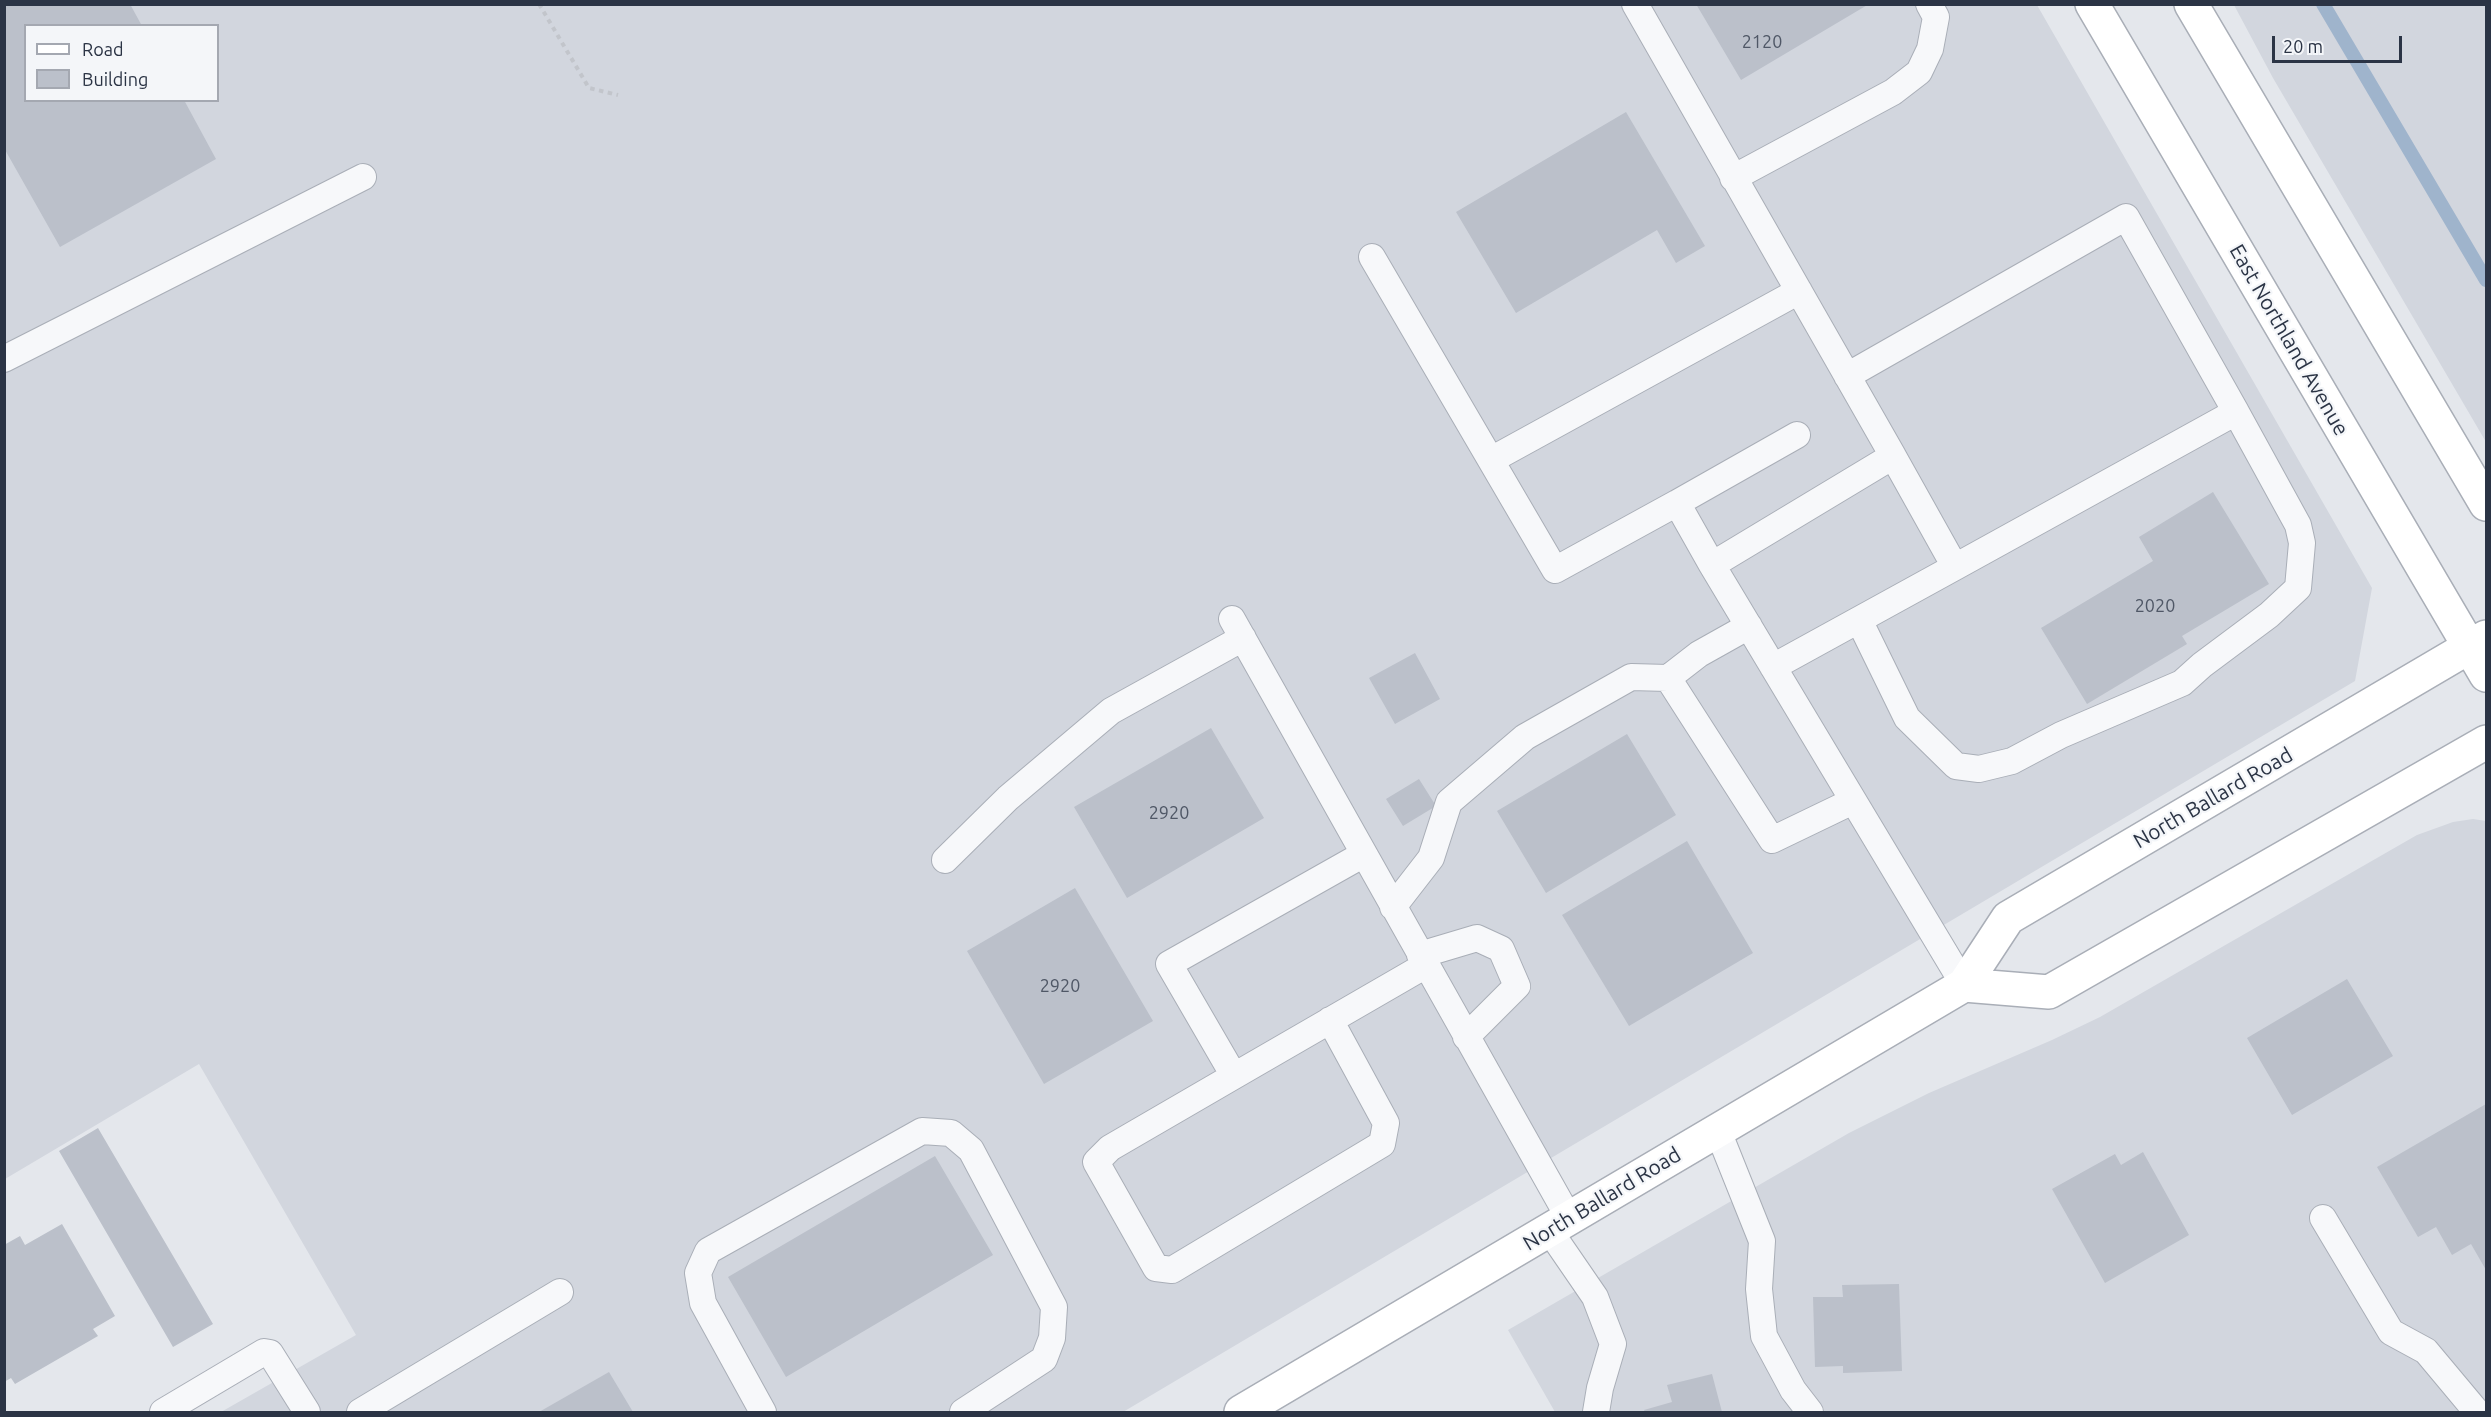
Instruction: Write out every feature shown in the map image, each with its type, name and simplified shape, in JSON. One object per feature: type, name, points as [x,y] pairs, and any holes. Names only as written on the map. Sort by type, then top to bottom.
[{"type":"main road","name":"East Northland Avenue","points":[[2092,4],[2478,642],[2487,675]]},
{"type":"main road","points":[[2191,4],[2487,504]]},
{"type":"main road","name":"North Ballard Road","points":[[1241,1413],[1964,985],[2008,918],[2478,642]]},
{"type":"main road","points":[[1964,985],[2049,992],[2487,742]]},
{"type":"lane","points":[[1635,4],[1955,567]]},
{"type":"lane","points":[[1732,178],[1893,92],[1919,72],[1930,49],[1936,17],[1929,4]]},
{"type":"lane","points":[[4,359],[363,177]]},
{"type":"lane","points":[[1847,376],[2126,217],[2282,493],[2298,525],[2302,543],[2298,588],[2269,615],[2202,665],[2182,683],[2061,735],[2012,761],[1979,769],[1956,766],[1907,718],[1859,620]]},
{"type":"lane","points":[[1372,257],[1555,570],[1797,435]]},
{"type":"lane","points":[[1491,460],[1799,291]]},
{"type":"lane","points":[[1773,667],[2236,412]]},
{"type":"lane","points":[[1712,565],[1893,456]]},
{"type":"lane","points":[[1677,503],[1964,985]]},
{"type":"lane","points":[[1393,907],[1431,858],[1449,802],[1525,737],[1630,677],[1668,678],[1699,654],[1749,626]]},
{"type":"lane","points":[[945,860],[1008,798],[1111,711],[1237,629],[1466,1037],[1595,1297],[1613,1344],[1600,1388],[1596,1413]]},
{"type":"lane","points":[[1668,678],[1772,840],[1853,801]]},
{"type":"lane","points":[[1234,1076],[1169,964],[1364,854]]},
{"type":"lane","points":[[1330,1020],[1386,1123],[1382,1144],[1172,1270],[1156,1268],[1096,1162],[1110,1148],[1330,1020],[1423,960],[1477,938],[1501,949],[1517,986],[1466,1037]]},
{"type":"lane","points":[[764,1413],[703,1303],[698,1273],[708,1251],[922,1131],[951,1133],[971,1150],[1054,1307],[1052,1338],[1044,1359],[963,1413]]},
{"type":"lane","points":[[1718,1131],[1762,1241],[1759,1289],[1764,1336],[1793,1390],[1810,1413]]},
{"type":"lane","points":[[2323,1218],[2391,1332],[2426,1351],[2477,1413]]},
{"type":"lane","points":[[360,1413],[561,1292]]},
{"type":"lane","points":[[163,1413],[264,1352],[270,1353],[307,1413]]},
{"type":"path","points":[[539,4],[589,88],[618,94]]},
{"type":"shaded area","points":[[4,5],[2037,5],[2372,588],[2355,681],[1123,1412],[221,1412],[356,1335],[199,1064],[5,1179]]},
{"type":"shaded area","points":[[2234,5],[2486,5],[2486,442],[2273,78]]},
{"type":"shaded area","points":[[2473,819],[2486,821],[2486,1412],[1555,1412],[1508,1330],[1849,1133],[1929,1093],[2100,1017],[2417,835],[2453,822]]},
{"type":"building","points":[[4,4],[130,4],[141,24],[24,24],[24,102],[185,102],[216,159],[60,247],[4,148]]},
{"type":"building","points":[[1696,4],[1869,4],[1741,80]]},
{"type":"building","points":[[1626,112],[1705,246],[1676,263],[1657,230],[1516,313],[1456,212]]},
{"type":"building","points":[[2213,492],[2269,584],[2182,636],[2187,644],[2087,704],[2041,628],[2153,561],[2139,537]]},
{"type":"building","points":[[1415,653],[1440,699],[1395,724],[1369,678]]},
{"type":"building","points":[[1211,728],[1264,818],[1127,898],[1074,807]]},
{"type":"building","points":[[1627,734],[1676,815],[1546,893],[1497,811]]},
{"type":"building","points":[[1419,779],[1436,806],[1403,826],[1386,799]]},
{"type":"building","points":[[1687,841],[1753,953],[1629,1026],[1562,915]]},
{"type":"building","points":[[1075,888],[1153,1021],[1044,1084],[967,951]]},
{"type":"building","points":[[2347,979],[2393,1056],[2292,1115],[2247,1038]]},
{"type":"building","points":[[2486,1104],[2486,1270],[2471,1244],[2452,1255],[2436,1227],[2418,1237],[2377,1167]]},
{"type":"building","points":[[98,1128],[213,1324],[173,1347],[59,1151]]},
{"type":"building","points":[[2143,1152],[2189,1235],[2105,1283],[2052,1189],[2115,1154],[2121,1165]]},
{"type":"building","points":[[935,1156],[993,1255],[786,1377],[728,1277]]},
{"type":"building","points":[[62,1224],[115,1316],[93,1329],[98,1336],[15,1384],[11,1378],[4,1382],[4,1245],[20,1236],[25,1245]]},
{"type":"building","points":[[1899,1284],[1902,1371],[1843,1373],[1843,1366],[1815,1367],[1813,1297],[1843,1297],[1842,1285]]},
{"type":"building","points":[[609,1372],[633,1412],[539,1412]]},
{"type":"building","points":[[1712,1374],[1722,1412],[1645,1412],[1644,1410],[1672,1402],[1667,1385]]},
{"type":"waterway","points":[[2323,4],[2486,280]]}]
